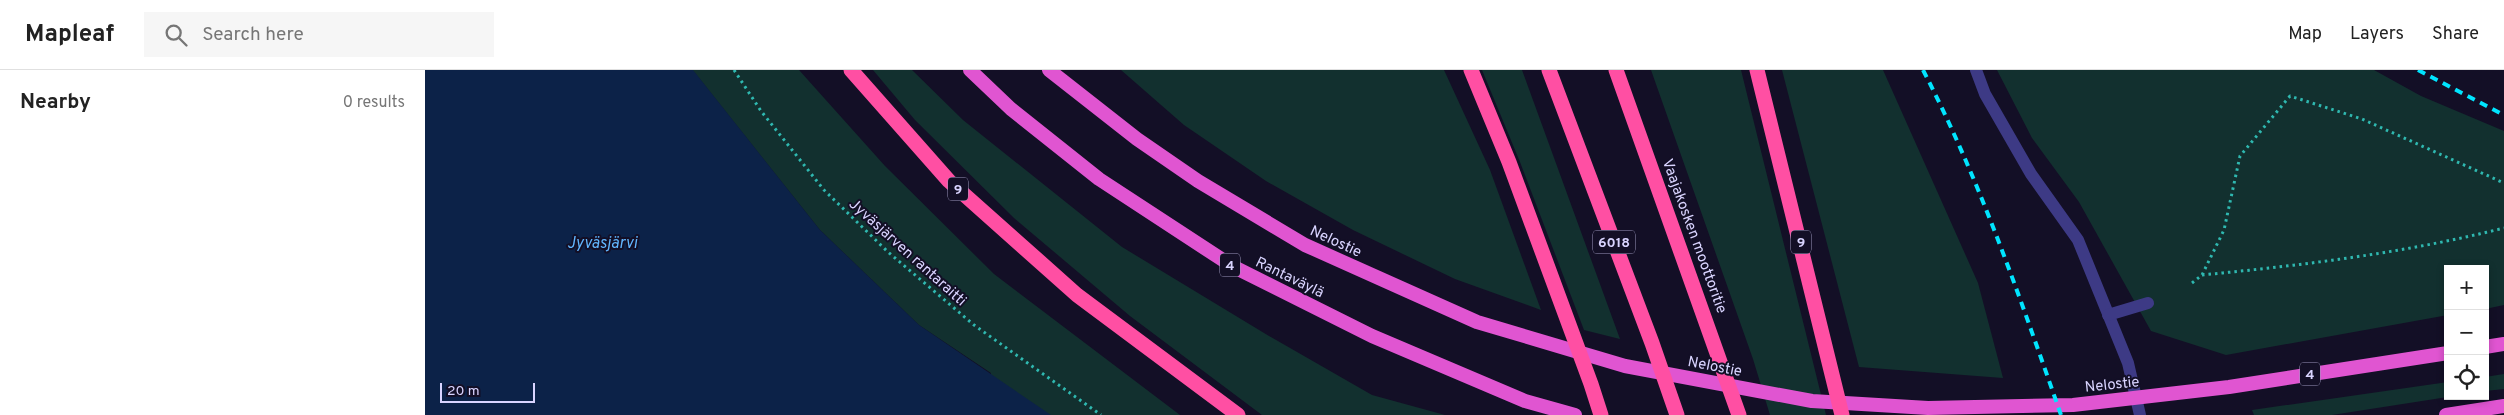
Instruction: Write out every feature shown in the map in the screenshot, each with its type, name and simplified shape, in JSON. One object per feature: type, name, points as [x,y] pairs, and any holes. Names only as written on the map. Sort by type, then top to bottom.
[{"type":"highway","name":"9","points":[[851,70],[949,181],[1077,295],[1238,415]]},
{"type":"highway","name":"Rantaväylä","points":[[969,70],[1011,109],[1099,179],[1232,266],[1372,336],[1525,401],[1575,415]]},
{"type":"highway","name":"Nelostie","points":[[1049,70],[1137,139],[1198,181],[1305,245],[1477,322],[1625,366],[1813,401],[1928,408],[2073,405],[2229,387],[2444,354]]},
{"type":"highway","points":[[1471,70],[1509,162],[1601,415]]},
{"type":"highway","name":"6018","points":[[1549,70],[1652,343],[1677,415]]},
{"type":"highway","name":"Vaajakosken moottoritie","points":[[1615,70],[1716,344],[1739,415]]},
{"type":"highway","name":"9","points":[[1757,70],[1843,415]]},
{"type":"highway","points":[[2489,346],[2504,344]]},
{"type":"highway","points":[[2447,415],[2504,406]]},
{"type":"lane","points":[[1976,70],[1985,94],[2031,174],[2077,240],[2127,363],[2141,415]]},
{"type":"lane","points":[[2108,315],[2147,302]]},
{"type":"path","name":"Jyväsjärven rantaraitti","points":[[734,70],[761,111],[824,190],[888,252],[974,325],[1101,415]]},
{"type":"path","points":[[2192,283],[2202,275],[2224,230],[2240,156],[2290,96],[2362,119],[2504,183]]},
{"type":"path","points":[[2202,275],[2311,264],[2452,241],[2504,228]]},
{"type":"green space","points":[[425,70],[799,70],[885,166],[994,274],[1180,415],[981,415],[991,373],[919,325],[820,230],[695,73]]},
{"type":"green space","points":[[873,70],[912,70],[963,120],[1122,247],[1269,336],[1372,395],[1445,415],[1262,415],[1130,316],[1014,218],[915,120]]},
{"type":"green space","points":[[1121,70],[1444,70],[1490,170],[1541,310],[1455,279],[1353,230],[1266,181],[1184,125]]},
{"type":"green space","points":[[1482,70],[1522,70],[1620,339],[1584,330],[1520,162]]},
{"type":"green space","points":[[1651,70],[1741,70],[1826,415],[1770,415],[1753,359]]},
{"type":"green space","points":[[1782,70],[1883,70],[1978,283],[2003,378],[1859,367]]},
{"type":"green space","points":[[1997,70],[2374,70],[2421,96],[2504,131],[2504,305],[2489,308],[2489,265],[2444,265],[2444,316],[2226,355],[2151,331],[2079,202],[2032,138]]},
{"type":"green space","points":[[2504,374],[2504,389],[2489,391],[2489,376]]},
{"type":"green space","points":[[2444,383],[2444,398],[2332,415],[2254,415],[2252,410]]},
{"type":"water","name":"Jyväsjärvi","points":[[425,70],[693,70],[820,230],[919,325],[1051,415],[425,415]]},
{"type":"railway","points":[[1923,70],[1944,112],[1981,197],[2061,415]]},
{"type":"railway","points":[[2418,70],[2504,115]]}]
